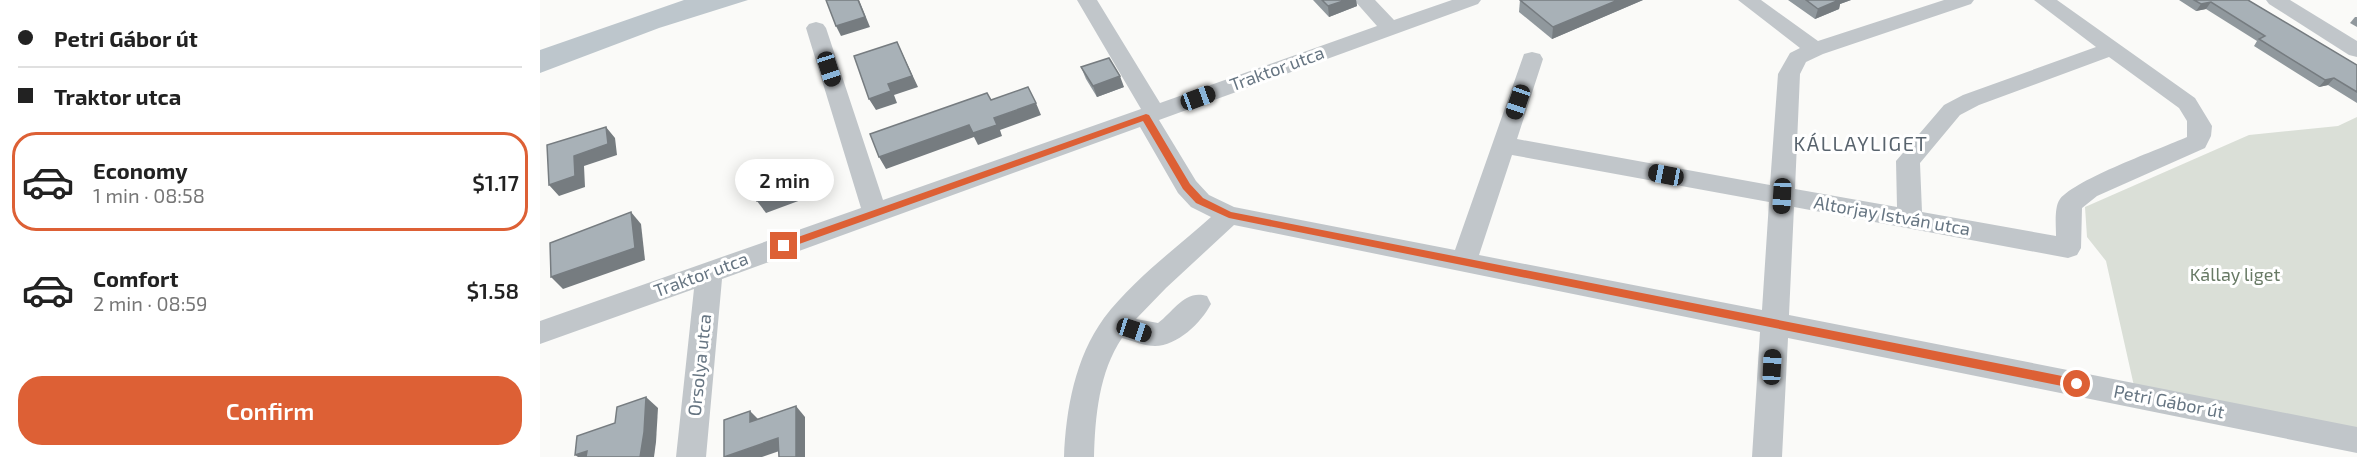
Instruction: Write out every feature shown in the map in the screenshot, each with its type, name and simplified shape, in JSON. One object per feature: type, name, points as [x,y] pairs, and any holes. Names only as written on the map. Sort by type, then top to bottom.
[{"type":"street","name":"Petri Gábor út","points":[[1088,0],[1187,187],[1200,201],[1229,215],[2357,440]]},
{"type":"street","points":[[1364,0],[1391,28]]},
{"type":"street","name":"Traktor utca","points":[[540,333],[1472,0]]},
{"type":"street","points":[[1748,0],[1815,49]]},
{"type":"street","points":[[1767,457],[1789,74],[1798,58],[1815,49],[1964,0]]},
{"type":"street","points":[[2044,0],[2112,49]]},
{"type":"street","points":[[2276,0],[2357,50]]},
{"type":"street","points":[[816,28],[875,213]]},
{"type":"street","points":[[1910,220],[1908,161],[1952,110],[1971,100],[2112,49]]},
{"type":"street","name":"Altorjay István utca","points":[[1504,145],[2068,248],[2070,204],[2088,190],[2197,142],[2202,133],[2200,120],[2187,103],[2112,49]]},
{"type":"street","points":[[1464,262],[1533,59]]},
{"type":"street","points":[[1079,457],[1079,434],[1090,380],[1100,352],[1116,324],[1229,215]]},
{"type":"street","name":"Orsolya utca","points":[[691,457],[709,272]]},
{"type":"street","points":[[1116,324],[1152,336],[1162,335],[1197,304]]},
{"type":"green space","name":"Kállay liget","points":[[2357,117],[2357,429],[2134,386],[2106,261],[2087,237],[2085,207],[2249,135],[2338,126]]},
{"type":"shaded area","points":[[684,0],[748,0],[659,28],[540,73],[540,50]]},
{"type":"building","points":[[826,0],[858,0],[865,17],[836,26]]},
{"type":"building","points":[[1322,0],[1346,0],[1328,6]]},
{"type":"building","points":[[1520,0],[1618,0],[1553,27]]},
{"type":"building","points":[[1806,0],[1839,0],[1818,9]]},
{"type":"building","points":[[2194,0],[2248,0],[2357,65],[2357,92],[2334,78],[2325,80],[2259,39],[2265,36],[2211,2],[2201,4]]},
{"type":"building","points":[[897,42],[912,76],[888,84],[891,91],[869,99],[854,56]]},
{"type":"building","points":[[1109,58],[1120,76],[1093,86],[1081,67]]},
{"type":"building","points":[[1028,87],[1036,103],[994,118],[997,125],[973,133],[969,125],[879,157],[870,134],[987,93],[991,100]]},
{"type":"building","points":[[606,127],[608,144],[574,156],[575,176],[549,185],[547,145]]},
{"type":"building","points":[[787,166],[793,189],[757,201],[752,178]]},
{"type":"building","points":[[631,212],[635,248],[551,277],[550,243]]},
{"type":"building","points":[[646,397],[640,457],[586,457],[587,451],[575,455],[577,436],[615,423],[617,407]]},
{"type":"building","points":[[796,406],[796,457],[779,457],[778,438],[724,457],[724,420],[750,411],[750,422]]},
{"type":"district","name":"KÁLLAYLIGET","points":[[1861,144]]},
{"type":"route","points":[[784,246],[1146,117],[1187,187],[1200,201],[1229,215],[2077,384]]}]
